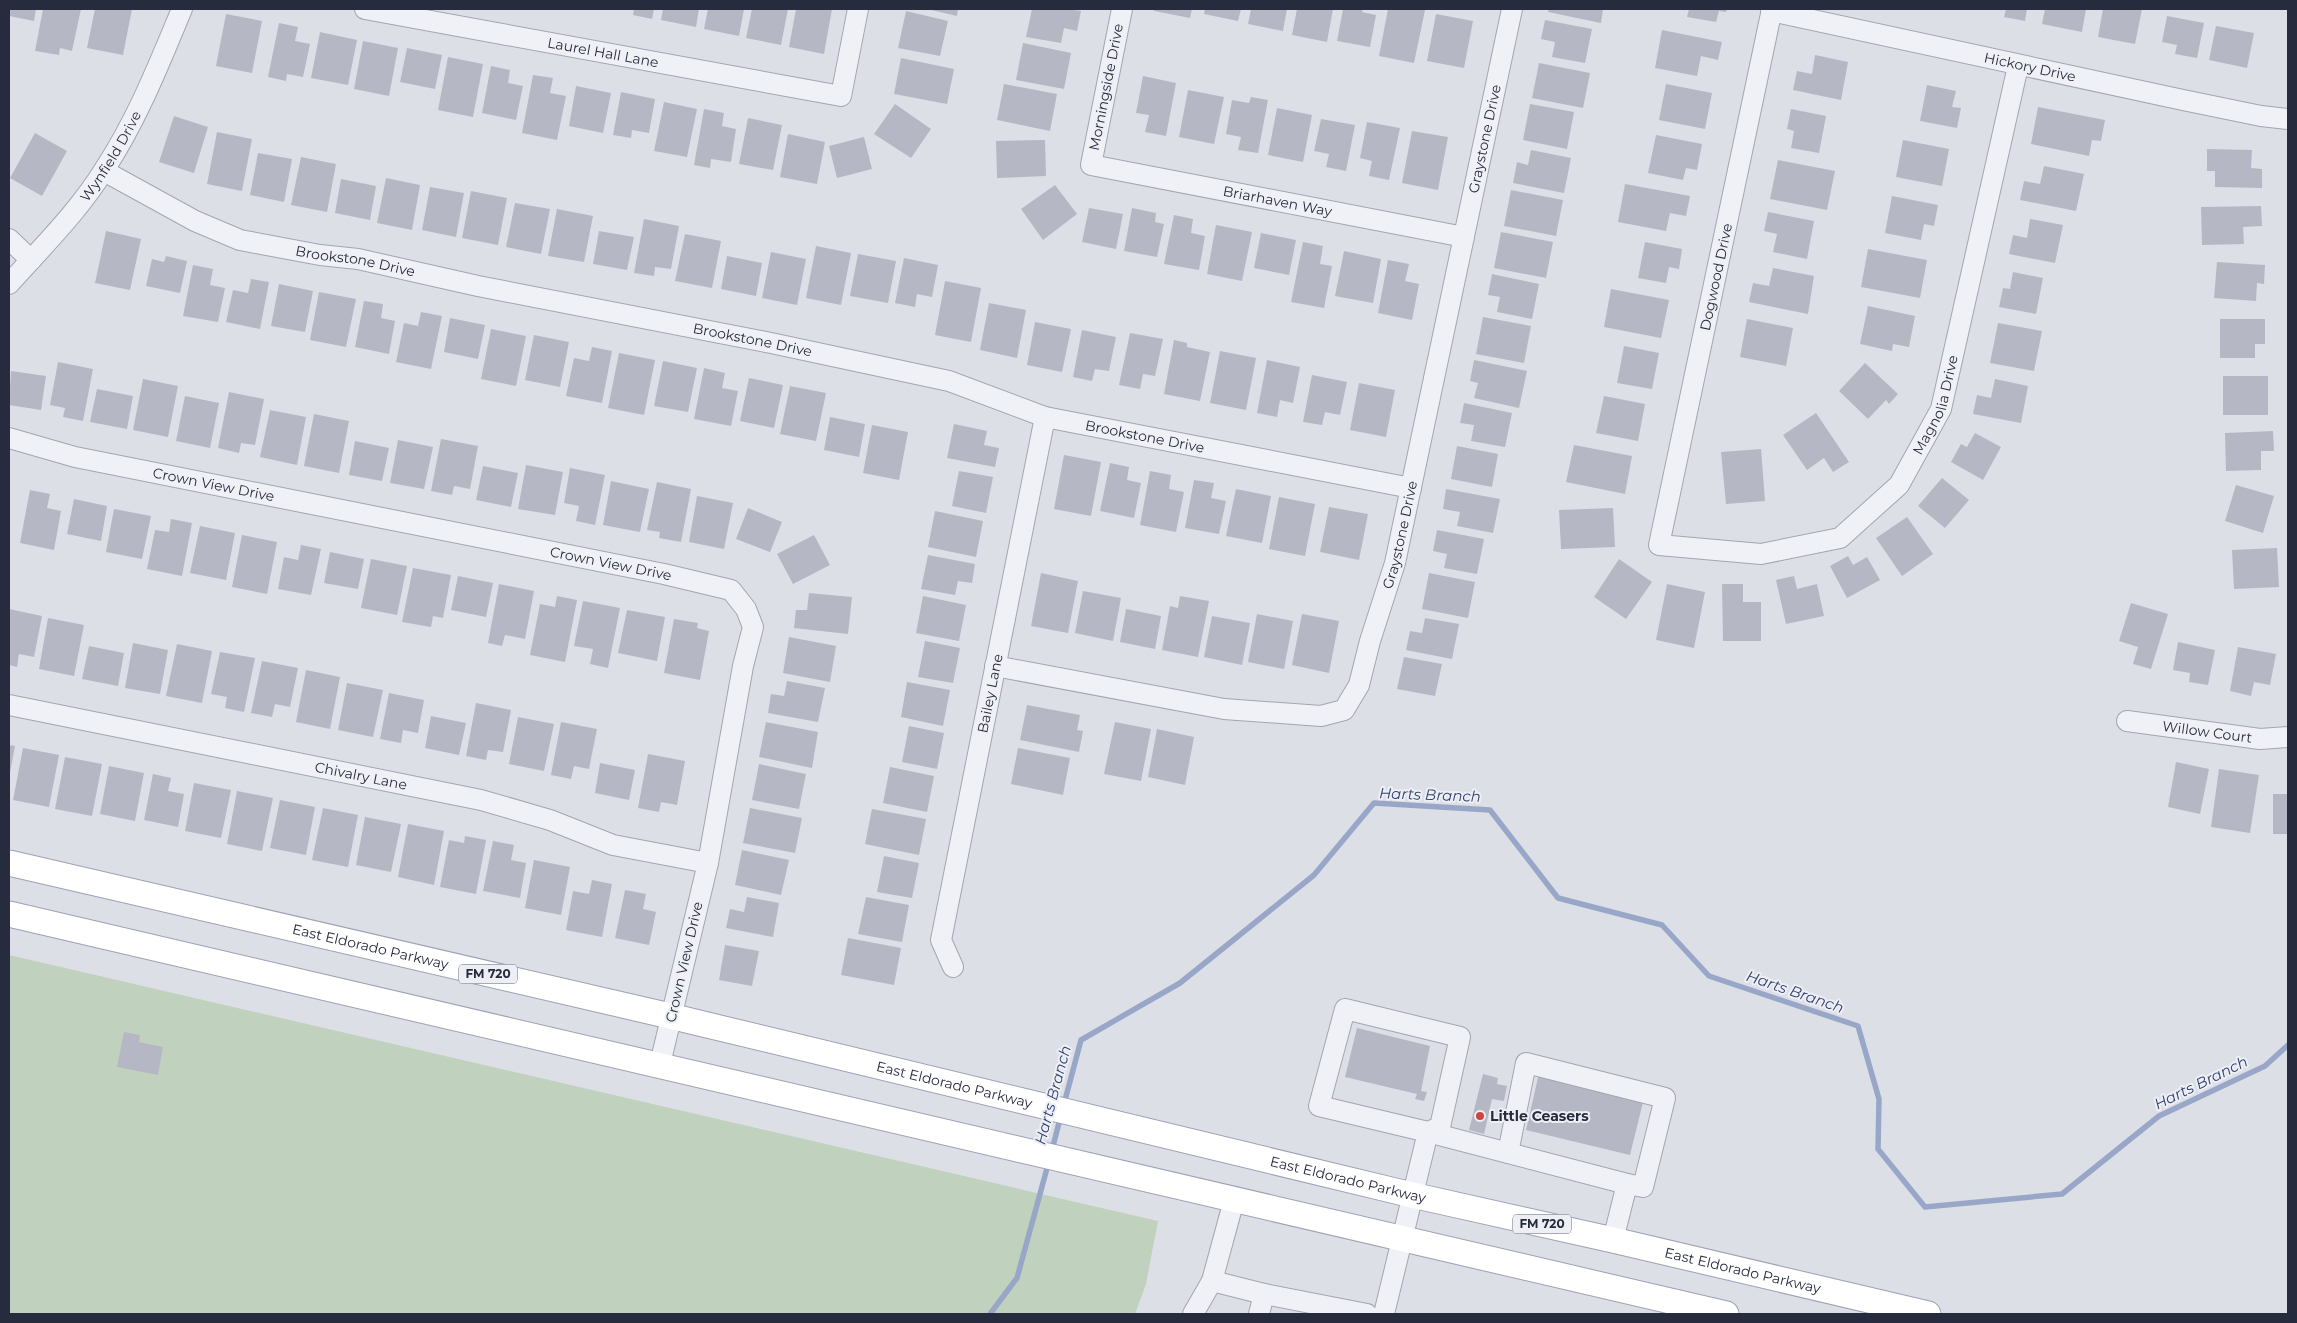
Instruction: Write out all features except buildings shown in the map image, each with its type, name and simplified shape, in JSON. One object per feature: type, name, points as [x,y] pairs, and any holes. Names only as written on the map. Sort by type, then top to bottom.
[{"type":"main road","name":"East Eldorado Parkway","points":[[9,863],[670,1016],[1412,1195],[1928,1314]]},
{"type":"main road","points":[[9,914],[660,1064],[1726,1314]]},
{"type":"street","name":"Wynfield Drive","points":[[9,284],[65,222],[104,171],[136,116],[182,9]]},
{"type":"street","name":"Laurel Hall Lane","points":[[366,9],[841,96],[858,9]]},
{"type":"street","name":"Morningside Drive","points":[[1091,165],[1122,9]]},
{"type":"street","name":"Graystone Drive","points":[[995,666],[1224,709],[1321,716],[1344,710],[1359,685],[1370,640],[1395,563],[1512,9]]},
{"type":"street","name":"Hickory Drive","points":[[1772,10],[2018,66],[2261,116],[2288,118]]},
{"type":"street","name":"Dogwood Drive","points":[[1660,545],[1772,10]]},
{"type":"street","name":"Magnolia Drive","points":[[1660,545],[1761,554],[1840,538],[1899,485],[1941,409],[2018,66]]},
{"type":"street","name":"Briarhaven Way","points":[[1091,165],[1464,237]]},
{"type":"street","name":"Brookstone Drive","points":[[104,171],[195,221],[240,240],[320,256],[358,259],[478,286],[771,343],[949,381],[1045,417],[1411,488]]},
{"type":"street","points":[[9,239],[31,260]]},
{"type":"street","name":"Bailey Lane","points":[[953,967],[941,940],[1045,417]]},
{"type":"street","name":"Crown View Drive","points":[[9,438],[75,457],[664,574],[731,590],[746,609],[754,626],[743,666],[708,863],[660,1064]]},
{"type":"street","name":"Chivalry Lane","points":[[9,705],[481,800],[550,820],[613,844],[708,863]]},
{"type":"street","name":"Willow Court","points":[[2127,722],[2260,739],[2288,737]]},
{"type":"street","points":[[1428,1132],[1440,1127],[1460,1037],[1345,1009],[1319,1106],[1643,1187],[1665,1098],[1526,1063],[1508,1153]]},
{"type":"street","points":[[1384,1314],[1428,1132]]},
{"type":"street","points":[[1613,1240],[1627,1184]]},
{"type":"street","points":[[1193,1314],[1212,1281],[1234,1200]]},
{"type":"street","points":[[1212,1281],[1264,1294],[1367,1314]]},
{"type":"street","points":[[1259,1314],[1264,1294]]},
{"type":"green space","points":[[9,955],[1158,1221],[1146,1284],[1135,1314],[9,1314]]},
{"type":"waterway","name":"Harts Branch","points":[[1064,1104],[1081,1040],[1180,983],[1314,875],[1374,803],[1490,810],[1558,898],[1662,925],[1709,976],[1858,1026],[1879,1099],[1878,1149],[1925,1207],[2062,1194],[2159,1116],[2265,1066],[2288,1045]]},
{"type":"waterway","name":"Harts Branch","points":[[1052,1150],[1061,1115]]},
{"type":"waterway","name":"Harts Branch","points":[[990,1314],[1017,1278],[1049,1161]]},
{"type":"place","name":"Little Ceasers","points":[[1480,1116]]}]
